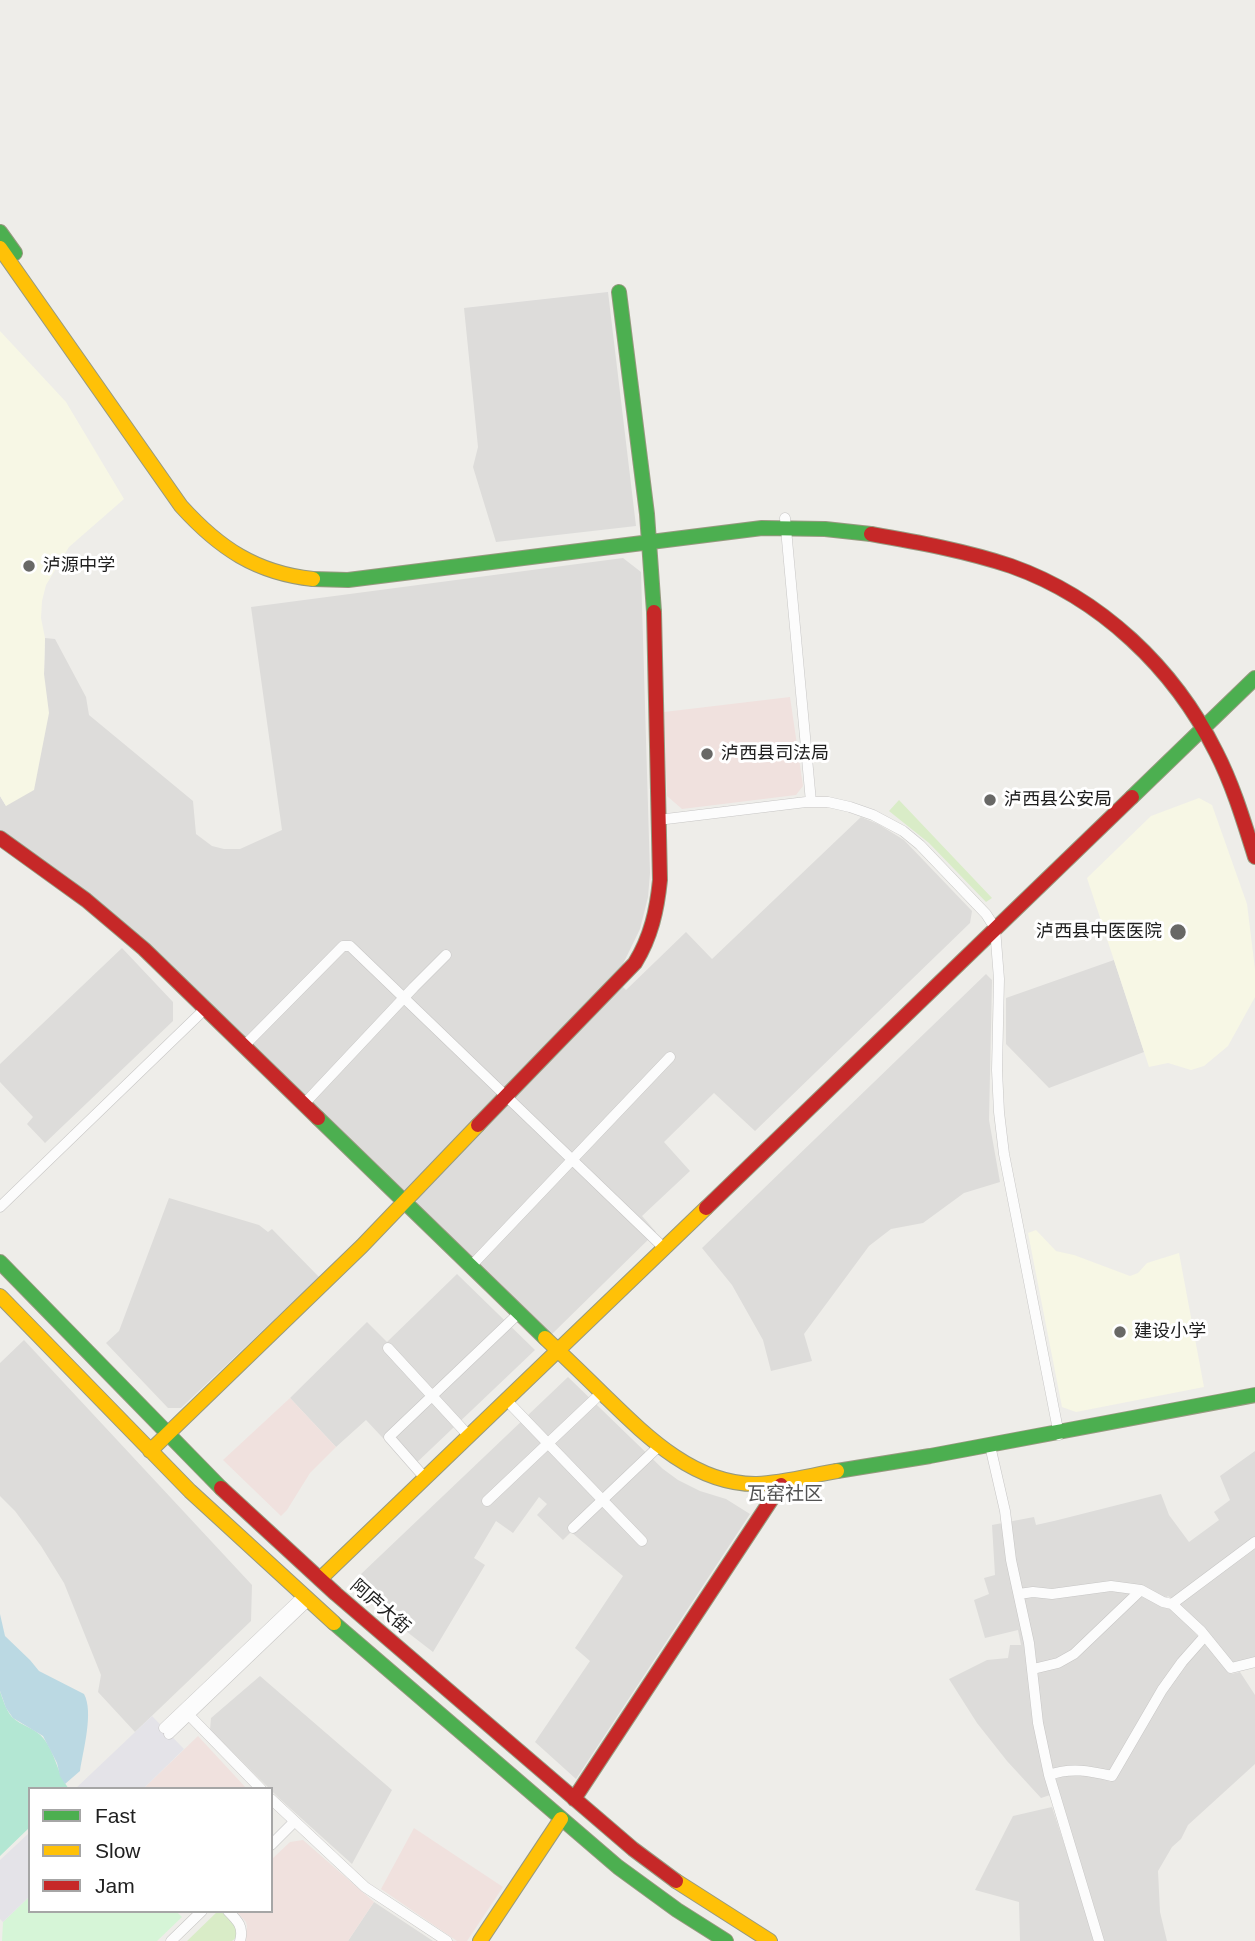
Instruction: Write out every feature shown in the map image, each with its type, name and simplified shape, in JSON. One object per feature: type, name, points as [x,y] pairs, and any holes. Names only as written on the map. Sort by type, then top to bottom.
[{"type":"main road","points":[[0,232],[188,501],[219,533],[255,555],[293,568],[321,572],[347,571],[762,528],[785,523],[863,533],[973,555],[1014,568],[1058,587],[1092,608],[1140,647],[1209,728],[1233,766],[1255,828]]},
{"type":"main road","points":[[0,248],[181,506],[214,540],[254,565],[277,574],[299,578],[321,581],[348,580],[649,538]]},
{"type":"main road","points":[[150,1451],[404,1204],[508,1097],[635,963],[654,923],[660,880],[653,589],[619,292]]},
{"type":"main road","points":[[323,1582],[425,1478],[559,1354],[1209,728],[1255,678]]},
{"type":"main road","points":[[1209,728],[1255,689]]},
{"type":"main road","points":[[1209,728],[1255,857]]},
{"type":"main road","points":[[0,838],[109,919],[144,949],[203,1010],[404,1204],[472,1265],[598,1396],[655,1450],[685,1471],[720,1485],[758,1489],[991,1450],[1255,1395]]},
{"type":"main road","points":[[0,845],[105,923],[244,1046],[516,1316],[669,1454],[698,1471],[734,1482],[758,1484],[1255,1400]]},
{"type":"main road","points":[[323,1582],[512,1406],[559,1354],[664,1248],[996,933]]},
{"type":"main road","name":"阿庐大街","points":[[0,1262],[167,1434],[246,1512],[323,1582],[653,1865],[770,1941]]},
{"type":"main road","points":[[0,1296],[150,1451],[306,1598],[639,1884],[726,1941]]},
{"type":"main road","points":[[574,1799],[781,1485]]},
{"type":"main road","points":[[480,1941],[561,1819]]},
{"type":"street","points":[[785,523],[811,802]]},
{"type":"street","points":[[658,820],[811,802],[838,804],[862,810],[903,831],[920,845],[986,914],[996,933],[999,979],[997,1070],[1004,1154],[1059,1435]]},
{"type":"street","points":[[244,1046],[346,945],[352,947],[664,1248]]},
{"type":"street","points":[[304,1104],[446,955]]},
{"type":"street","points":[[0,1207],[203,1010]]},
{"type":"street","points":[[472,1265],[670,1057]]},
{"type":"street","points":[[425,1478],[389,1437],[516,1316]]},
{"type":"street","points":[[387,1348],[469,1436]]},
{"type":"street","points":[[487,1501],[598,1396]]},
{"type":"street","points":[[512,1406],[642,1541]]},
{"type":"street","points":[[573,1528],[655,1450]]},
{"type":"street","points":[[991,1450],[1030,1643],[1038,1723],[1049,1775],[1100,1941]]},
{"type":"street","points":[[1172,1604],[1255,1542]]},
{"type":"street","points":[[1019,1594],[1033,1591],[1052,1594],[1111,1586],[1141,1590],[1172,1604],[1205,1636],[1231,1668],[1255,1662]]},
{"type":"street","points":[[1033,1670],[1058,1663],[1074,1654],[1141,1590]]},
{"type":"street","points":[[167,1731],[306,1598]]},
{"type":"street","points":[[1049,1775],[1081,1770],[1112,1776],[1161,1690],[1205,1636]]},
{"type":"street","points":[[186,1712],[259,1787]]},
{"type":"street","points":[[273,1802],[365,1887],[447,1941]]},
{"type":"street","points":[[273,1843],[295,1822]]},
{"type":"street","points":[[173,1940],[200,1913]]},
{"type":"street","points":[[230,1913],[240,1924],[240,1941]]},
{"type":"shaded area","points":[[608,292],[636,526],[496,542],[473,467],[478,447],[464,308]]},
{"type":"shaded area","name":"泸源中学","points":[[0,331],[66,402],[124,499],[69,547],[46,585],[41,618],[45,638],[44,674],[49,713],[34,790],[6,806],[0,796]]},
{"type":"shaded area","points":[[623,558],[641,572],[650,873],[648,897],[640,929],[622,966],[599,994],[406,1194],[172,969],[72,880],[0,830],[0,796],[6,806],[44,674],[45,638],[55,639],[86,697],[89,715],[193,801],[196,834],[212,846],[240,849],[282,830],[251,607]]},
{"type":"shaded area","name":"泸西县司法局","points":[[790,697],[803,786],[796,795],[682,809],[667,796],[664,712]]},
{"type":"shaded area","name":"泸西县中医医院","points":[[1199,798],[1212,805],[1247,904],[1255,969],[1255,997],[1228,1046],[1204,1066],[1191,1070],[1168,1063],[1149,1067],[1087,878],[1151,816]]},
{"type":"shaded area","points":[[861,817],[904,840],[972,911],[970,923],[755,1131],[714,1093],[664,1142],[690,1171],[642,1216],[656,1232],[552,1334],[416,1204],[418,1196],[620,984],[626,990],[686,932],[712,959]]},
{"type":"shaded area","points":[[122,948],[173,1002],[173,1021],[45,1143],[27,1124],[33,1117],[0,1082],[0,1064]]},
{"type":"shaded area","points":[[1114,960],[1144,1052],[1049,1088],[1006,1044],[1006,998]]},
{"type":"shaded area","points":[[986,974],[992,980],[989,1120],[1000,1182],[964,1193],[923,1223],[891,1229],[869,1246],[804,1334],[812,1361],[771,1371],[763,1340],[732,1285],[702,1248]]},
{"type":"shaded area","points":[[169,1198],[259,1225],[268,1232],[272,1229],[319,1277],[181,1408],[168,1408],[106,1343],[119,1331]]},
{"type":"shaded area","name":"建设小学","points":[[1036,1230],[1056,1251],[1130,1276],[1138,1273],[1147,1263],[1179,1253],[1204,1387],[1076,1412],[1062,1407],[1028,1233]]},
{"type":"shaded area","points":[[457,1274],[535,1350],[411,1468],[366,1420],[336,1447],[290,1398],[367,1322],[387,1342]]},
{"type":"shaded area","points":[[24,1340],[252,1585],[251,1621],[135,1732],[98,1692],[101,1675],[64,1583],[41,1546],[0,1496],[0,1363]]},
{"type":"shaded area","points":[[568,1377],[663,1469],[678,1480],[700,1491],[726,1499],[750,1514],[576,1779],[535,1742],[590,1661],[575,1648],[623,1576],[571,1532],[563,1540],[537,1515],[547,1504],[539,1497],[513,1533],[496,1521],[474,1558],[485,1565],[433,1652],[367,1601],[361,1592],[360,1575]]},
{"type":"shaded area","points":[[290,1398],[336,1447],[310,1473],[281,1516],[223,1460]]},
{"type":"shaded area","points":[[1255,1451],[1255,1658],[1232,1665],[1197,1622],[1168,1596],[1165,1599],[1231,1674],[1240,1672],[1255,1695],[1255,1764],[1188,1825],[1158,1871],[1160,1912],[1167,1941],[1102,1941],[1056,1793],[1041,1798],[977,1723],[949,1679],[987,1660],[1008,1658],[1010,1645],[1021,1645],[1018,1630],[985,1638],[974,1600],[989,1594],[984,1578],[995,1575],[992,1525],[1034,1517],[1036,1525],[1161,1494],[1169,1515],[1189,1542],[1219,1520],[1214,1512],[1230,1500],[1220,1476]]},
{"type":"shaded area","points":[[260,1676],[392,1790],[352,1864],[281,1800],[273,1792],[273,1787],[268,1787],[210,1730],[211,1718]]},
{"type":"shaded area","points":[[152,1716],[184,1749],[145,1787],[77,1787]]},
{"type":"shaded area","points":[[198,1736],[245,1787],[145,1787]]},
{"type":"shaded area","points":[[1052,1807],[1096,1941],[1020,1941],[1019,1902],[975,1890],[1013,1816]]},
{"type":"shaded area","points":[[414,1828],[503,1887],[467,1941],[457,1941],[381,1889]]},
{"type":"shaded area","points":[[28,1834],[28,1898],[3,1922],[0,1919],[0,1860]]},
{"type":"shaded area","points":[[303,1840],[374,1902],[348,1941],[245,1941],[246,1922],[238,1913],[273,1913],[273,1858],[290,1842]]},
{"type":"shaded area","points":[[374,1902],[433,1941],[348,1941]]},
{"type":"green space","points":[[899,800],[992,898],[986,902],[929,843],[889,811]]},
{"type":"green space","points":[[0,1691],[12,1717],[44,1739],[68,1787],[28,1787],[28,1829],[0,1856]]},
{"type":"green space","points":[[28,1898],[28,1913],[178,1913],[182,1917],[157,1941],[2,1941],[3,1922]]},
{"type":"green space","points":[[216,1913],[223,1913],[237,1928],[237,1937],[232,1941],[187,1941]]},
{"type":"water","points":[[0,1614],[5,1636],[39,1671],[84,1694],[88,1721],[80,1771],[65,1784],[43,1736],[13,1718],[6,1708],[0,1691]]},
{"type":"traffic: fast","points":[[0,232],[15,253]]},
{"type":"traffic: fast","points":[[619,292],[647,514],[654,612]]},
{"type":"traffic: fast","points":[[313,579],[348,580],[762,528],[825,529],[871,534]]},
{"type":"traffic: fast","points":[[1132,797],[1255,678]]},
{"type":"traffic: fast","points":[[318,1118],[545,1338]]},
{"type":"traffic: fast","points":[[0,1262],[221,1488]]},
{"type":"traffic: fast","points":[[837,1471],[1255,1395]]},
{"type":"traffic: fast","points":[[334,1623],[618,1867],[677,1910],[726,1941]]},
{"type":"traffic: slow","points":[[0,248],[181,506],[195,521],[224,546],[256,564],[274,571],[313,579]]},
{"type":"traffic: slow","points":[[150,1451],[362,1246],[478,1125]]},
{"type":"traffic: slow","points":[[320,1579],[706,1208]]},
{"type":"traffic: slow","points":[[0,1296],[190,1491],[334,1623]]},
{"type":"traffic: slow","points":[[545,1338],[656,1443],[694,1468],[714,1477],[757,1484],[837,1471]]},
{"type":"traffic: slow","points":[[480,1941],[561,1819]]},
{"type":"traffic: slow","points":[[676,1881],[770,1941]]},
{"type":"traffic: jam","points":[[871,534],[959,551],[1011,566],[1075,597],[1132,639],[1179,692],[1199,721],[1228,777],[1255,857]]},
{"type":"traffic: jam","points":[[478,1125],[635,963],[649,933],[660,880],[654,612]]},
{"type":"traffic: jam","points":[[706,1208],[1132,797]]},
{"type":"traffic: jam","points":[[0,838],[86,900],[144,949],[318,1118]]},
{"type":"traffic: jam","points":[[574,1799],[781,1485]]},
{"type":"traffic: jam","points":[[221,1488],[336,1594],[633,1849],[676,1881]]},
{"type":"place","name":"泸源中学","points":[[29,566]]},
{"type":"place","name":"泸西县司法局","points":[[707,754]]},
{"type":"place","name":"泸西县公安局","points":[[990,800]]},
{"type":"place","name":"泸西县中医医院","points":[[1178,932]]},
{"type":"place","name":"建设小学","points":[[1120,1332]]},
{"type":"district","name":"瓦窑社区","points":[[785,1495]]}]
